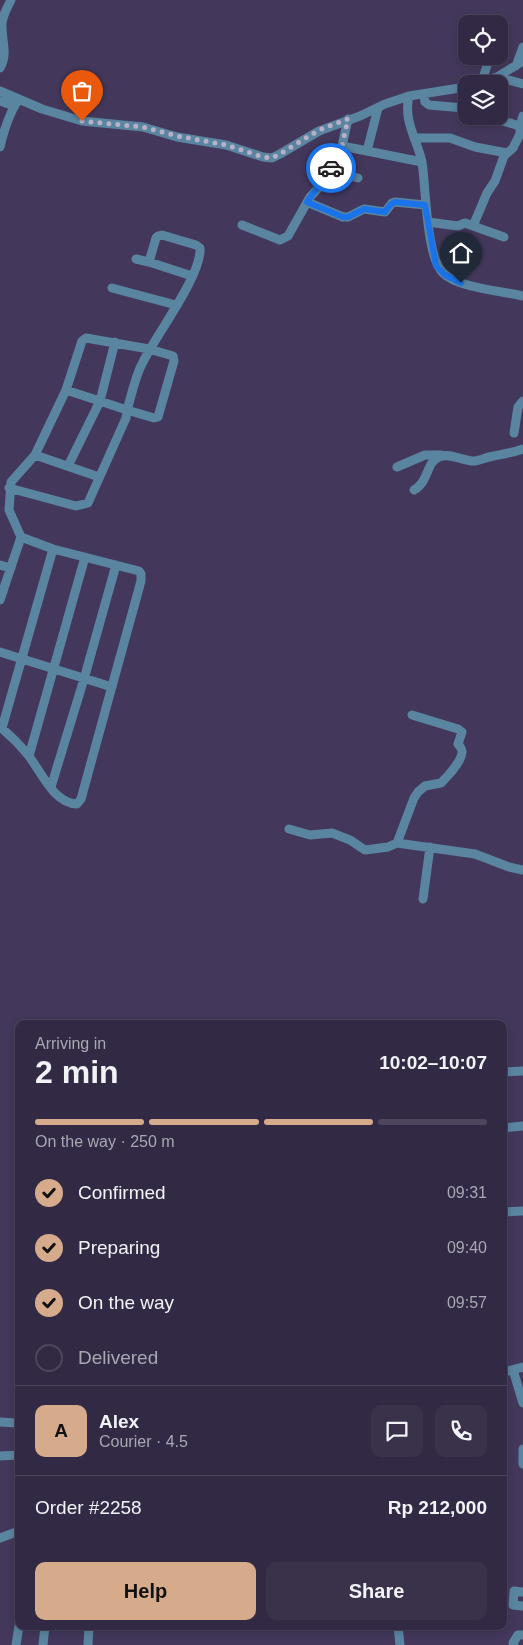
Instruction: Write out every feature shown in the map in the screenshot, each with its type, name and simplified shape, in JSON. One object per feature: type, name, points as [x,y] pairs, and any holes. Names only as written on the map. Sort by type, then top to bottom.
[{"type":"street","points":[[0,68],[3,63],[5,46],[2,23],[11,0]]},
{"type":"street","points":[[500,75],[519,64],[523,47]]},
{"type":"street","points":[[508,80],[523,84]]},
{"type":"street","points":[[0,102],[17,102],[82,121],[143,127],[177,136],[226,145],[272,158],[319,130],[409,96],[458,88]]},
{"type":"street","points":[[0,91],[17,102]]},
{"type":"street","points":[[424,94],[425,102],[429,105],[458,107]]},
{"type":"street","points":[[409,96],[408,124],[422,162],[425,205],[436,266],[445,275],[461,283],[523,296]]},
{"type":"street","points":[[0,147],[2,131],[17,102]]},
{"type":"street","points":[[367,151],[378,108]]},
{"type":"street","points":[[473,226],[487,193],[495,181],[504,156],[513,148],[520,134],[523,116]]},
{"type":"street","points":[[242,225],[280,240],[288,236],[307,202],[330,171],[342,146],[348,119]]},
{"type":"street","points":[[508,123],[520,126]]},
{"type":"street","points":[[414,138],[450,138],[474,147],[507,152]]},
{"type":"street","points":[[342,146],[422,162]]},
{"type":"street","points":[[330,171],[358,178]]},
{"type":"street","points":[[307,202],[343,217],[348,217],[364,209],[385,212],[395,202],[425,205]]},
{"type":"street","points":[[428,222],[458,226],[464,223],[504,237]]},
{"type":"street","points":[[10,488],[76,506],[88,503],[126,418],[140,367],[192,276],[201,254],[200,248],[196,245],[162,235],[158,236],[149,262]]},
{"type":"street","points":[[136,259],[192,276]]},
{"type":"street","points":[[112,288],[176,305]]},
{"type":"street","points":[[53,549],[1,728],[29,756],[62,799],[71,804],[77,804],[81,799],[141,581],[139,571],[53,549],[22,536],[4,509],[11,482],[35,455],[66,390],[82,341],[86,338],[93,338],[149,349],[173,356],[174,361],[158,417],[154,418],[66,390]]},
{"type":"street","points":[[68,466],[100,401],[115,342]]},
{"type":"street","points":[[514,433],[518,407],[523,400]]},
{"type":"street","points":[[397,467],[425,455],[441,455],[473,461],[507,455],[523,449]]},
{"type":"street","points":[[35,455],[99,477]]},
{"type":"street","points":[[414,490],[424,482],[432,463],[441,455]]},
{"type":"street","points":[[0,598],[22,536]]},
{"type":"street","points":[[29,756],[85,556]]},
{"type":"street","points":[[0,564],[11,568]]},
{"type":"street","points":[[51,787],[116,565]]},
{"type":"street","points":[[0,652],[112,687]]},
{"type":"street","points":[[397,843],[414,798],[425,786],[442,783],[461,757],[462,751],[458,744],[462,732],[458,728],[412,715]]},
{"type":"street","points":[[289,829],[310,835],[332,833],[350,840],[365,850],[388,847],[397,843],[430,847],[475,854],[509,867],[523,870]]},
{"type":"street","points":[[423,899],[430,847]]},
{"type":"street","points":[[507,1072],[523,1071]]},
{"type":"street","points":[[507,1128],[523,1126]]},
{"type":"street","points":[[507,1212],[523,1211]]},
{"type":"street","points":[[507,1371],[523,1367]]},
{"type":"street","points":[[513,1370],[523,1403]]},
{"type":"street","points":[[0,1422],[15,1423]]},
{"type":"street","points":[[523,1449],[523,1464]]},
{"type":"street","points":[[0,1456],[15,1455]]},
{"type":"street","points":[[0,1538],[15,1532]]},
{"type":"street","points":[[523,1592],[514,1591],[513,1605],[523,1606]]},
{"type":"street","points":[[16,1645],[18,1630]]},
{"type":"street","points":[[43,1645],[45,1630]]},
{"type":"street","points":[[88,1645],[89,1630]]},
{"type":"street","points":[[398,1630],[400,1645]]},
{"type":"street","points":[[514,1645],[513,1643],[518,1635],[523,1635]]},
{"type":"way so far","points":[[82,121],[143,127],[177,136],[226,145],[272,158],[319,130],[348,119],[342,146],[331,168]]},
{"type":"route","points":[[331,168],[322,184],[307,202],[343,217],[348,217],[364,209],[385,212],[395,202],[425,205],[436,266],[450,279],[461,283]]}]
